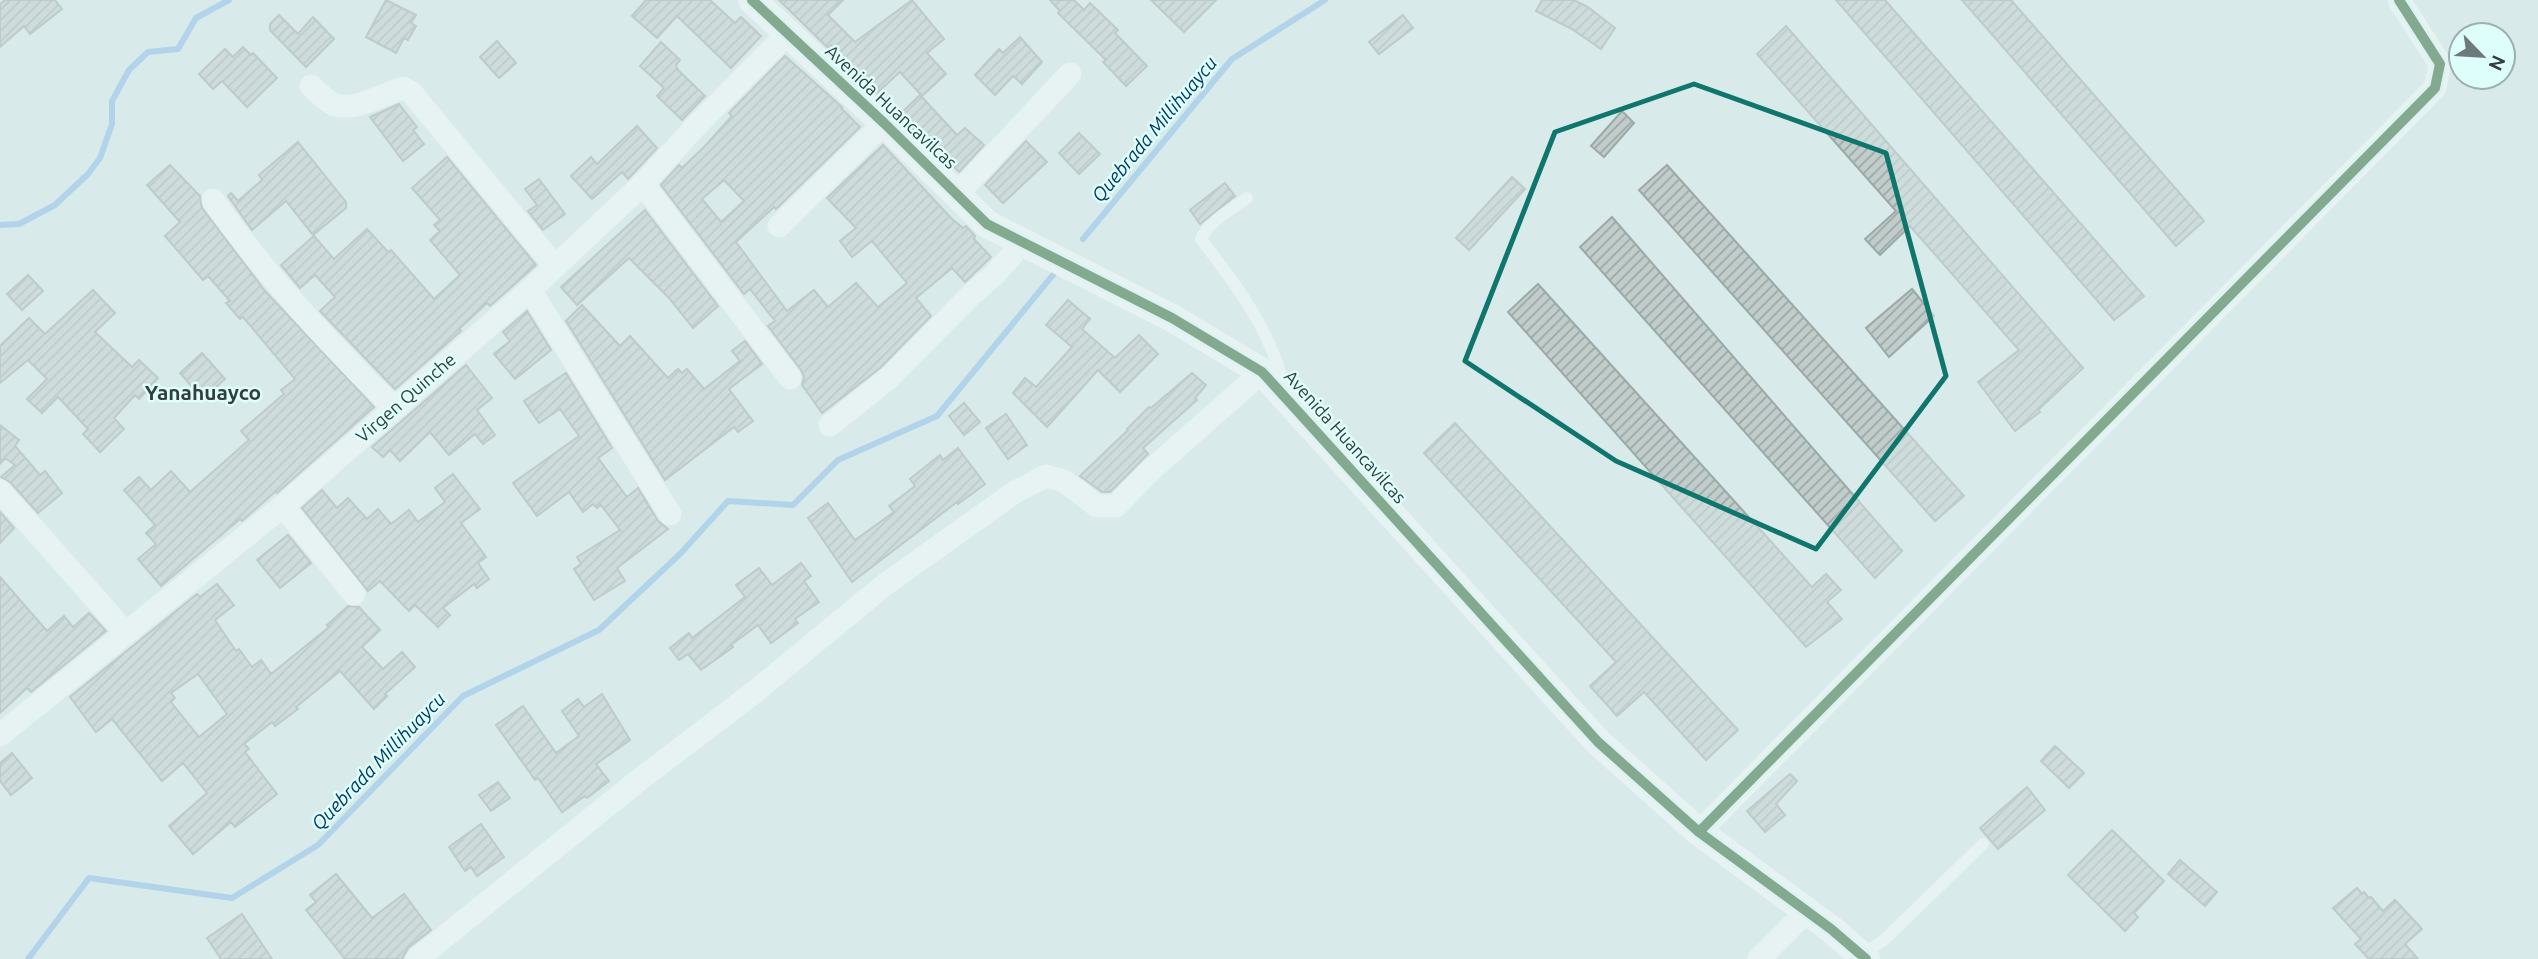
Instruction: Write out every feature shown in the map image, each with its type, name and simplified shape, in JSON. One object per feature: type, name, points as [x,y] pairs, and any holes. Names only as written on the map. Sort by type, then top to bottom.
[{"type":"street","name":"Avenida Huancavilcas","points":[[752,0],[987,224],[1172,318],[1262,372],[1598,742],[1699,832],[1807,911],[1861,958]]},
{"type":"street","points":[[1699,832],[2435,88],[2440,64],[2399,0]]},
{"type":"street","name":"Virgen Quinche","points":[[0,735],[283,506],[530,290],[643,184],[787,34]]},
{"type":"street","points":[[957,194],[1070,74]]},
{"type":"street","points":[[311,86],[330,103],[338,106],[358,104],[403,89],[411,92],[554,265]]},
{"type":"street","points":[[779,226],[884,123]]},
{"type":"street","points":[[643,184],[790,378]]},
{"type":"street","points":[[213,200],[240,239],[345,359],[394,408]]},
{"type":"street","points":[[830,425],[889,378],[993,276],[1013,254],[1018,240]]},
{"type":"street","points":[[530,290],[670,514]]},
{"type":"street","points":[[417,959],[639,780],[756,691],[884,586],[1016,492],[1046,476],[1064,481],[1097,506],[1116,506],[1150,471],[1262,372]]},
{"type":"street","points":[[0,491],[125,632]]},
{"type":"street","points":[[283,506],[354,594]]},
{"type":"street","points":[[1759,959],[1807,911]]},
{"type":"lane","points":[[1247,198],[1215,222],[1201,239],[1248,303],[1268,337],[1280,368],[1287,401]]},
{"type":"lane","points":[[1861,958],[1883,941],[1983,844]]},
{"type":"highlighted area","points":[[1694,84],[1886,153],[1946,376],[1816,549],[1616,461],[1465,361],[1555,132]]},
{"type":"building","points":[[5,0],[55,0],[62,9],[30,34],[24,26],[0,47],[0,4]]},
{"type":"building","points":[[386,0],[416,15],[411,23],[416,26],[408,40],[404,38],[396,53],[366,37]]},
{"type":"building","points":[[646,0],[710,0],[735,23],[741,17],[761,36],[731,68],[677,16],[657,38],[632,16]]},
{"type":"building","points":[[779,0],[843,0],[828,15],[855,42],[912,0],[944,39],[927,53],[946,74],[922,96],[900,72],[877,93],[855,74],[831,45],[828,48]]},
{"type":"building","points":[[1050,0],[1074,0],[1084,10],[1090,3],[1118,30],[1115,33],[1147,66],[1126,86],[1103,62],[1106,60],[1058,13],[1060,11]]},
{"type":"building","points":[[1151,0],[1216,0],[1184,32]]},
{"type":"building","points":[[1542,0],[1574,0],[1588,7],[1615,28],[1601,49],[1572,29],[1536,11]]},
{"type":"building","points":[[1836,0],[1885,0],[2144,296],[2114,320]]},
{"type":"building","points":[[1962,0],[2011,0],[2204,221],[2176,246]]},
{"type":"building","points":[[279,15],[298,34],[313,17],[334,39],[306,67],[270,30],[270,24]]},
{"type":"building","points":[[1403,15],[1413,28],[1379,54],[1369,42]]},
{"type":"building","points":[[1786,26],[2083,368],[2038,410],[2040,412],[2015,431],[1978,382],[2019,350],[1910,226],[1880,255],[1865,239],[1896,211],[1757,54]]},
{"type":"building","points":[[1020,37],[1042,62],[1022,84],[1013,76],[995,95],[975,75],[999,49],[1003,53]]},
{"type":"building","points":[[497,41],[516,63],[499,78],[480,57]]},
{"type":"building","points":[[661,42],[680,60],[676,65],[678,70],[705,96],[682,120],[657,96],[664,88],[640,66]]},
{"type":"building","points":[[243,47],[251,55],[253,53],[277,78],[247,107],[222,81],[213,89],[199,74],[225,49],[233,57]]},
{"type":"building","points":[[785,56],[842,107],[860,127],[776,209],[774,207],[736,242],[787,311],[814,290],[828,307],[856,283],[878,307],[907,283],[872,241],[852,257],[840,241],[856,228],[827,198],[883,145],[951,218],[963,228],[966,226],[991,257],[965,282],[952,268],[916,298],[931,316],[880,368],[822,413],[802,385],[804,377],[801,370],[768,326],[775,321],[750,289],[744,294],[661,185],[679,165],[682,168],[704,147],[732,116],[729,113]],"holes":[[[724,180],[744,201],[721,222],[702,199]]]},
{"type":"building","points":[[920,95],[957,135],[965,128],[984,145],[959,172],[929,140],[927,142],[899,115]]},
{"type":"building","points":[[399,104],[417,127],[413,130],[424,144],[403,161],[370,117]]},
{"type":"building","points":[[1622,111],[1634,123],[1604,157],[1591,146]]},
{"type":"building","points":[[637,126],[657,148],[628,179],[622,172],[592,199],[571,176],[591,157],[597,164]]},
{"type":"building","points":[[1079,133],[1100,154],[1079,174],[1059,153]]},
{"type":"building","points":[[1026,141],[1047,162],[1003,203],[985,185]]},
{"type":"building","points":[[298,142],[346,202],[346,208],[313,235],[286,201],[252,230],[228,196],[231,193],[238,201],[262,180],[259,175]]},
{"type":"building","points":[[447,157],[536,265],[490,306],[487,303],[459,329],[461,331],[395,389],[320,311],[335,297],[315,275],[300,288],[281,265],[314,236],[334,259],[367,229],[388,252],[391,250],[434,299],[460,275],[430,240],[440,231],[434,225],[440,220],[412,188]]},
{"type":"building","points":[[170,165],[200,196],[202,208],[265,291],[374,407],[277,493],[276,491],[242,521],[240,519],[161,586],[138,559],[156,544],[146,533],[155,525],[124,490],[139,477],[151,490],[171,471],[190,492],[249,440],[241,431],[284,394],[281,390],[295,379],[243,317],[240,319],[226,303],[230,301],[208,276],[203,280],[165,236],[180,222],[147,185]]},
{"type":"building","points":[[1667,165],[1964,496],[1935,521],[1639,190]]},
{"type":"building","points":[[1512,177],[1525,189],[1469,250],[1456,238]]},
{"type":"building","points":[[539,179],[565,214],[543,230],[528,211],[537,205],[525,189]]},
{"type":"building","points":[[1225,183],[1235,196],[1200,224],[1190,210]]},
{"type":"building","points":[[645,210],[718,306],[693,328],[669,298],[629,258],[577,305],[561,287]]},
{"type":"building","points":[[1612,217],[1902,551],[1875,578],[1580,247]]},
{"type":"building","points":[[28,275],[43,291],[22,310],[7,294]]},
{"type":"building","points":[[1538,284],[1812,587],[1826,574],[1841,590],[1827,602],[1842,619],[1806,647],[1508,312]]},
{"type":"building","points":[[1912,289],[1934,316],[1889,357],[1866,328]]},
{"type":"building","points":[[93,290],[115,313],[95,332],[132,367],[139,360],[158,378],[139,399],[135,395],[114,418],[124,429],[100,452],[83,434],[88,429],[58,397],[42,413],[27,399],[47,379],[28,360],[0,383],[0,346],[29,318],[45,334]]},
{"type":"building","points":[[1068,300],[1090,319],[1082,329],[1115,358],[1139,335],[1158,354],[1120,392],[1098,370],[1047,427],[1013,393],[1025,378],[1036,387],[1072,347],[1046,325]]},
{"type":"building","points":[[582,305],[620,346],[630,336],[668,378],[678,369],[682,373],[687,369],[704,389],[740,361],[732,351],[745,341],[762,364],[729,389],[753,421],[738,432],[734,427],[665,480],[566,321]]},
{"type":"building","points":[[527,311],[551,350],[515,379],[494,354],[510,341],[503,332]]},
{"type":"building","points":[[202,353],[225,379],[203,399],[180,373]]},
{"type":"building","points":[[466,365],[492,398],[477,410],[495,435],[483,444],[475,434],[449,455],[430,432],[400,461],[390,450],[383,457],[372,447]]},
{"type":"building","points":[[566,373],[612,448],[598,458],[627,497],[638,488],[658,521],[668,529],[617,568],[625,581],[594,600],[574,569],[581,564],[577,557],[620,530],[601,505],[597,508],[593,504],[583,512],[569,492],[537,516],[513,483],[579,436],[560,409],[539,423],[524,401]]},
{"type":"building","points":[[1192,373],[1206,385],[1195,398],[1197,400],[1143,448],[1148,454],[1110,492],[1102,492],[1080,476],[1149,407]]},
{"type":"building","points":[[964,403],[980,422],[964,435],[949,416]]},
{"type":"building","points":[[1006,414],[1027,445],[1008,459],[986,428]]},
{"type":"building","points":[[1455,423],[1738,730],[1706,760],[1644,692],[1617,716],[1590,686],[1616,662],[1424,453]]},
{"type":"building","points":[[0,425],[19,440],[15,446],[40,475],[45,471],[62,493],[38,513],[10,482],[1,477],[15,465],[5,458],[0,464]]},
{"type":"building","points":[[958,448],[985,484],[958,504],[957,502],[852,582],[808,518],[828,503],[855,540],[894,512],[889,506],[915,486],[910,479],[940,455],[943,460]]},
{"type":"building","points":[[453,474],[480,509],[461,523],[486,557],[478,563],[489,579],[477,588],[474,584],[443,608],[450,615],[438,627],[415,605],[409,611],[380,581],[368,591],[302,508],[322,490],[337,508],[348,498],[367,519],[378,509],[391,524],[409,510],[418,522],[445,502],[435,488]]},
{"type":"building","points":[[0,512],[14,528],[0,543]]},
{"type":"building","points":[[288,535],[311,563],[280,588],[257,560]]},
{"type":"building","points":[[801,563],[811,576],[804,581],[819,602],[795,619],[798,623],[771,643],[758,625],[701,670],[688,654],[679,660],[670,648],[689,633],[692,638],[745,597],[736,585],[759,568],[772,585]]},
{"type":"building","points":[[0,577],[47,631],[64,616],[73,627],[89,613],[106,631],[31,692],[27,688],[0,713]]},
{"type":"building","points":[[217,584],[234,605],[215,620],[236,651],[239,649],[252,667],[261,660],[271,674],[329,627],[327,625],[348,606],[359,607],[380,630],[362,647],[383,669],[402,652],[415,667],[385,694],[387,696],[374,709],[340,671],[296,707],[298,709],[275,726],[272,722],[244,744],[249,749],[245,752],[277,794],[235,827],[231,822],[193,854],[169,826],[207,793],[183,763],[162,781],[112,719],[96,732],[70,697],[197,594],[200,597]],"holes":[[[198,674],[227,714],[199,737],[171,702],[175,698],[171,693]]]},
{"type":"building","points":[[602,694],[630,740],[596,764],[609,781],[562,812],[538,778],[535,780],[496,725],[523,706],[556,753],[579,736],[562,711],[578,699],[584,707]]},
{"type":"building","points":[[2055,746],[2084,773],[2069,788],[2041,761]]},
{"type":"building","points":[[12,753],[32,778],[11,795],[0,781],[0,763]]},
{"type":"building","points":[[1790,774],[1797,781],[1776,804],[1785,815],[1765,832],[1747,811]]},
{"type":"building","points":[[498,782],[510,798],[491,811],[479,795]]},
{"type":"building","points":[[2027,787],[2045,810],[1998,849],[1980,828]]},
{"type":"building","points":[[481,824],[504,857],[477,876],[471,867],[465,871],[449,847]]},
{"type":"building","points":[[2112,830],[2164,881],[2134,913],[2138,917],[2125,931],[2068,875]]},
{"type":"building","points":[[2180,860],[2217,892],[2205,906],[2168,874]]},
{"type":"building","points":[[336,874],[372,918],[404,894],[431,930],[408,948],[402,959],[345,959],[306,910],[316,902],[310,895]]},
{"type":"building","points":[[2357,888],[2362,894],[2364,892],[2371,897],[2383,911],[2395,900],[2422,929],[2405,944],[2418,959],[2369,959],[2355,944],[2361,939],[2333,908]]},
{"type":"building","points":[[242,914],[272,959],[221,959],[207,938]]},
{"type":"waterway","points":[[0,225],[19,224],[55,205],[88,174],[100,158],[112,124],[112,101],[129,70],[148,52],[178,49],[196,18],[229,0]]},
{"type":"waterway","name":"Quebrada Millihuaycu","points":[[1083,239],[1232,59],[1325,0]]},
{"type":"waterway","name":"Quebrada Millihuaycu","points":[[28,959],[89,878],[232,898],[318,845],[463,696],[599,630],[680,554],[728,501],[793,505],[838,460],[937,416],[1057,270]]},
{"type":"cycle path","points":[[752,0],[987,224],[1172,318],[1262,372],[1598,742],[1699,832],[1831,929],[1866,959]]},
{"type":"cycle path","points":[[1699,832],[2435,88],[2440,64],[2399,0]]},
{"type":"district","name":"Yanahuayco","points":[[203,393]]}]
